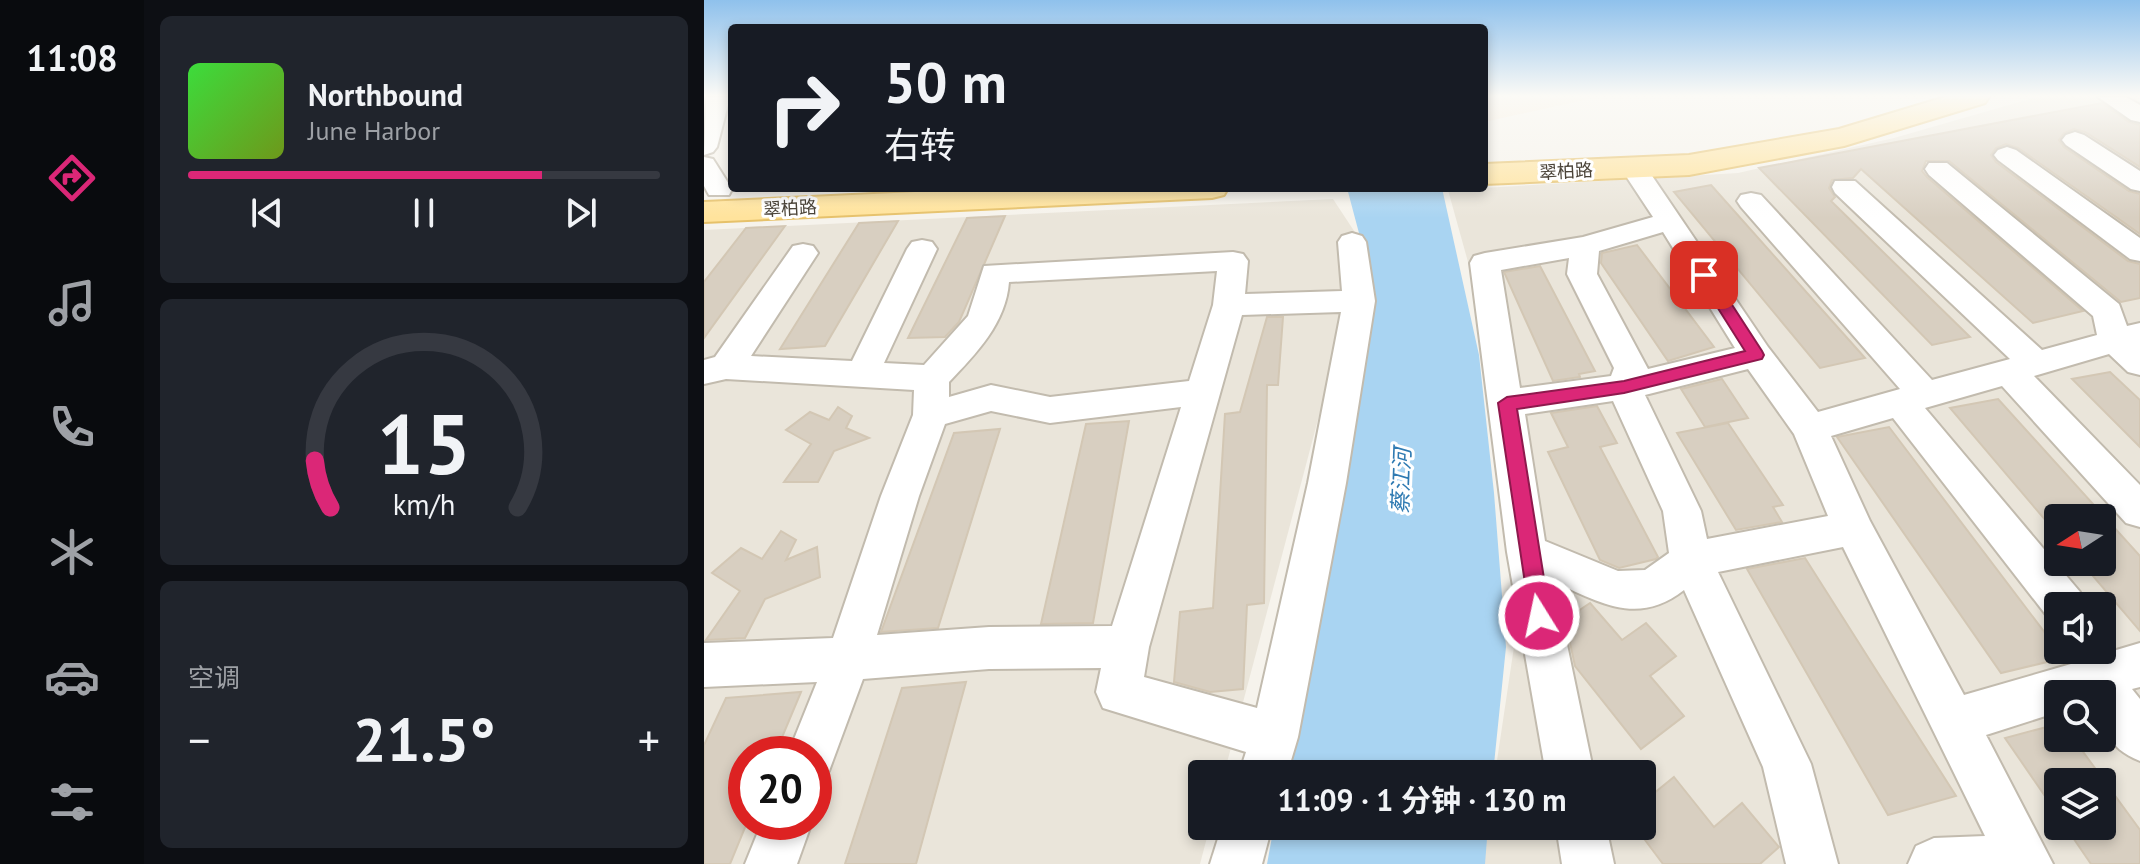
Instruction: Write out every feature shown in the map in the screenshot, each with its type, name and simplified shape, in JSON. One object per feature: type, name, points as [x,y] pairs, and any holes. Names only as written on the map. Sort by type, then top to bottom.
[{"type":"main road","name":"翠柏路","points":[[1488,156],[1689,145],[1730,137]]},
{"type":"main road","name":"翠柏路","points":[[1488,174],[1689,165],[1842,137]]},
{"type":"street","points":[[2075,140],[2140,183]]},
{"type":"street","points":[[2007,155],[2140,252]]},
{"type":"street","points":[[1633,167],[1756,355],[1810,428],[1853,528],[2026,862],[1934,864]]},
{"type":"street","points":[[1810,428],[2023,368],[2132,346],[2108,312],[1938,169]]},
{"type":"street","points":[[1845,187],[2023,368],[2140,511]]},
{"type":"street","points":[[1751,201],[1912,399],[2055,592]]},
{"type":"street","points":[[1567,760],[1527,552],[1485,263],[1585,246],[1670,221]]},
{"type":"street","points":[[819,736],[848,659],[932,396],[971,339],[994,296],[995,273],[1233,261],[1229,305],[1127,647],[1119,692],[1268,756],[1327,483],[1359,301],[1352,242]]},
{"type":"street","points":[[1585,246],[1582,274],[1631,368],[1624,387],[1682,511],[1691,560],[1787,764],[1812,864]]},
{"type":"street","points":[[863,373],[922,249]]},
{"type":"street","points":[[715,370],[803,253]]},
{"type":"street","points":[[1229,305],[1359,301]]},
{"type":"street","points":[[1507,403],[1624,387],[1756,355]]},
{"type":"street","points":[[715,370],[863,373],[932,396],[991,398],[1050,410],[1202,392]]},
{"type":"street","points":[[1527,552],[1617,590],[1653,589],[1691,560],[1853,528]]},
{"type":"street","points":[[704,665],[848,659],[989,648],[1127,647]]},
{"type":"street","points":[[1953,722],[2093,664],[2140,665]]},
{"type":"street","points":[[2093,664],[2140,737]]},
{"type":"street","points":[[771,864],[780,840]]},
{"type":"street","points":[[1236,864],[1243,840]]},
{"type":"street","points":[[1584,840],[1588,864]]},
{"type":"shaded area","points":[[1896,137],[2140,137],[2140,864],[1481,864],[1484,840],[1656,840],[1656,760],[1497,760],[1518,620],[1478,298],[1449,192],[1488,192],[1488,188],[1738,173]]},
{"type":"shaded area","points":[[1333,199],[1364,246],[1228,760],[1188,760],[1188,840],[1206,840],[1200,864],[704,864],[704,230]]},
{"type":"water","name":"蔡江河","points":[[1348,192],[1443,192],[1479,355],[1494,493],[1506,647],[1494,760],[1287,760],[1376,297]]},
{"type":"water","points":[[1271,840],[1487,840],[1485,864],[1267,864]]},
{"type":"building","points":[[1921,137],[2061,137],[2059,140],[2064,147],[2129,191],[2140,194],[2140,234],[2018,148],[2006,144],[1996,148],[1991,155],[1996,162],[2128,261],[2140,264],[2140,298],[2121,302],[1949,161],[1926,161],[1922,171],[1927,177],[2083,311],[2033,323],[1861,169],[1853,178],[1832,180],[1829,188],[1835,197],[1831,201],[1970,337],[1932,345],[1759,168]]},
{"type":"building","points":[[2093,137],[2140,137],[2140,167]]},
{"type":"building","points":[[1711,185],[1865,358],[1820,368],[1674,192]]},
{"type":"building","points":[[1005,216],[959,322],[945,337],[908,338],[967,218]]},
{"type":"building","points":[[898,221],[825,346],[780,349],[859,223]]},
{"type":"building","points":[[785,226],[704,338],[704,282],[746,228]]},
{"type":"building","points":[[1637,245],[1714,347],[1668,361],[1601,263],[1602,253]]},
{"type":"building","points":[[1540,266],[1595,371],[1553,381],[1504,272]]},
{"type":"building","points":[[1267,317],[1283,317],[1278,385],[1267,385],[1264,603],[1247,605],[1243,689],[1210,692],[1174,682],[1180,612],[1213,608],[1225,414],[1240,412]]},
{"type":"building","points":[[2110,372],[2140,400],[2140,447],[2072,379]]},
{"type":"building","points":[[1722,379],[1748,418],[1705,427],[1681,389]]},
{"type":"building","points":[[1998,399],[2093,504],[2044,504],[2044,519],[1950,408]]},
{"type":"building","points":[[1597,406],[1617,443],[1600,447],[1658,557],[1656,559],[1619,568],[1600,560],[1548,452],[1568,447],[1551,413]]},
{"type":"building","points":[[838,407],[852,416],[846,428],[869,438],[834,451],[818,482],[784,482],[811,444],[786,430],[810,412],[829,420]]},
{"type":"building","points":[[1129,421],[1093,623],[1041,624],[1086,424]]},
{"type":"building","points":[[1728,423],[1783,505],[1773,507],[1782,522],[1736,530],[1677,433]]},
{"type":"building","points":[[1889,427],[2044,632],[2044,663],[2001,673],[1837,437]]},
{"type":"building","points":[[1000,429],[938,628],[881,632],[954,433]]},
{"type":"building","points":[[2116,529],[2140,556],[2140,631],[2116,603],[2116,592],[2107,592],[2093,576],[2116,576]]},
{"type":"building","points":[[781,531],[796,540],[786,560],[817,547],[820,577],[765,599],[745,638],[706,640],[740,591],[712,573],[741,548],[762,559]]},
{"type":"building","points":[[1805,558],[1956,796],[1888,815],[1747,569]]},
{"type":"building","points":[[1590,603],[1622,640],[1646,623],[1676,656],[1650,676],[1684,716],[1641,749],[1575,666],[1565,620]]},
{"type":"building","points":[[966,682],[916,864],[845,864],[902,688]]},
{"type":"building","points":[[801,692],[783,736],[728,736],[728,840],[740,840],[730,864],[704,864],[704,745],[726,698]]},
{"type":"building","points":[[2044,728],[2044,752],[2083,752],[2095,768],[2044,768],[2044,795],[2005,738]]},
{"type":"building","points":[[1674,777],[1714,827],[1742,803],[1779,847],[1760,864],[1663,864],[1645,840],[1656,840],[1656,792]]},
{"type":"building","points":[[2116,797],[2140,830],[2140,864],[2091,864],[2075,840],[2116,840]]},
{"type":"route","points":[[1539,616],[1507,403],[1624,387],[1756,355],[1704,275]]}]
